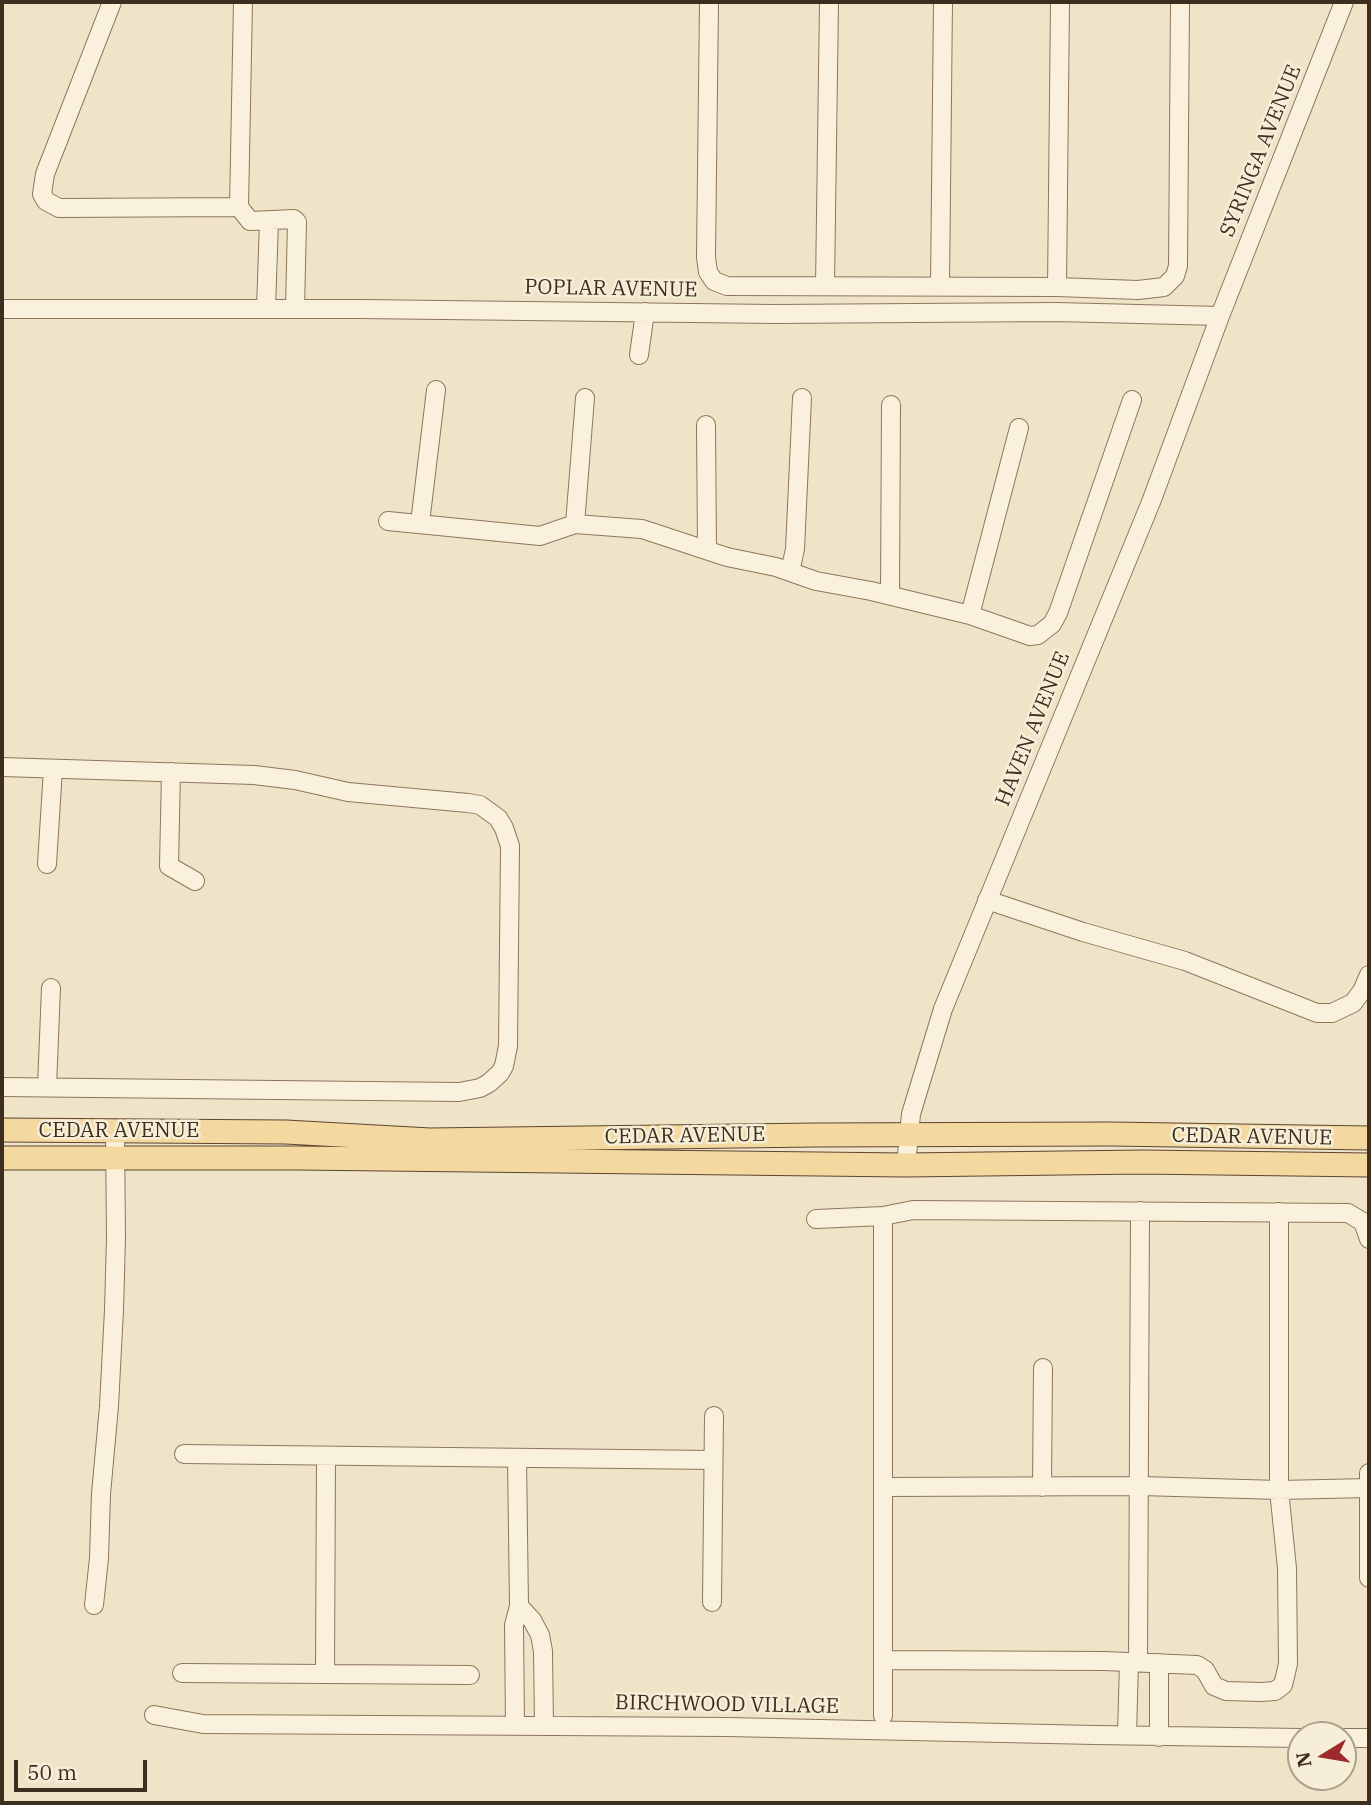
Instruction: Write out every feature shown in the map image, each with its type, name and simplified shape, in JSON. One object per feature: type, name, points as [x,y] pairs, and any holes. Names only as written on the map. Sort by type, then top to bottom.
[{"type":"main road","name":"CEDAR AVENUE","points":[[2,1130],[286,1132],[556,1149],[906,1165],[1142,1162],[1369,1165]]},
{"type":"main road","name":"CEDAR AVENUE","points":[[2,1158],[556,1149],[907,1135],[1111,1134],[1369,1138]]},
{"type":"street","points":[[112,2],[45,174],[42,194],[46,201],[59,208],[239,207]]},
{"type":"street","points":[[243,2],[239,207],[250,221],[294,219],[297,222],[295,309]]},
{"type":"street","points":[[709,2],[706,243],[708,272],[714,281],[727,286],[1153,290],[1164,287],[1175,276],[1179,247],[1180,2]]},
{"type":"street","points":[[825,286],[829,2]]},
{"type":"street","points":[[940,286],[943,2]]},
{"type":"street","points":[[1057,287],[1060,2]]},
{"type":"street","name":"SYRINGA AVENUE","points":[[1220,316],[1344,2]]},
{"type":"street","points":[[267,309],[269,221]]},
{"type":"street","name":"POPLAR AVENUE","points":[[2,309],[1056,312],[1220,316]]},
{"type":"street","points":[[639,355],[645,312]]},
{"type":"street","name":"HAVEN AVENUE","points":[[906,1165],[907,1135],[943,1009],[1146,514],[1220,316]]},
{"type":"street","points":[[421,523],[436,390]]},
{"type":"street","points":[[575,524],[585,398]]},
{"type":"street","points":[[790,572],[795,549],[802,398]]},
{"type":"street","points":[[388,522],[540,536],[575,524],[642,529],[727,557],[816,581],[890,595],[970,615],[1030,636],[1038,635],[1052,624],[1132,400]]},
{"type":"street","points":[[890,595],[891,405]]},
{"type":"street","points":[[706,425],[707,550]]},
{"type":"street","points":[[970,615],[1019,428]]},
{"type":"street","points":[[2,767],[171,772],[295,780],[348,792],[468,803],[480,805],[498,818],[510,846],[509,1035],[504,1066],[489,1083],[464,1092],[2,1087]]},
{"type":"street","points":[[47,864],[53,769]]},
{"type":"street","points":[[171,772],[169,866],[195,881]]},
{"type":"street","points":[[987,900],[1083,932],[1185,961],[1317,1013],[1332,1013],[1353,1003],[1369,975]]},
{"type":"street","points":[[47,1087],[51,988]]},
{"type":"street","points":[[93,1605],[99,1558],[114,1310],[115,1131]]},
{"type":"street","points":[[816,1219],[883,1216],[913,1210],[1348,1213],[1363,1222],[1369,1239]]},
{"type":"street","points":[[1127,1735],[1134,1662],[1141,1486],[1140,1211]]},
{"type":"street","points":[[884,1660],[1199,1665],[1214,1686],[1226,1691],[1270,1692],[1283,1685],[1288,1664],[1287,1568],[1279,1490],[1279,1212]]},
{"type":"street","points":[[883,1216],[883,1716]]},
{"type":"street","points":[[1042,1487],[1043,1368]]},
{"type":"street","points":[[712,1602],[714,1416]]},
{"type":"street","points":[[184,1454],[713,1460]]},
{"type":"street","points":[[325,1674],[326,1456]]},
{"type":"street","points":[[515,1726],[514,1625],[519,1606],[517,1458]]},
{"type":"street","points":[[1369,1473],[1369,1578]]},
{"type":"street","points":[[884,1486],[1141,1486],[1279,1490],[1369,1488]]},
{"type":"street","points":[[519,1606],[540,1635],[543,1651],[544,1726]]},
{"type":"street","points":[[1159,1663],[1159,1737]]},
{"type":"street","points":[[182,1673],[470,1675]]},
{"type":"street","name":"BIRCHWOOD VILLAGE","points":[[154,1715],[203,1724],[728,1727],[1287,1738]]}]
